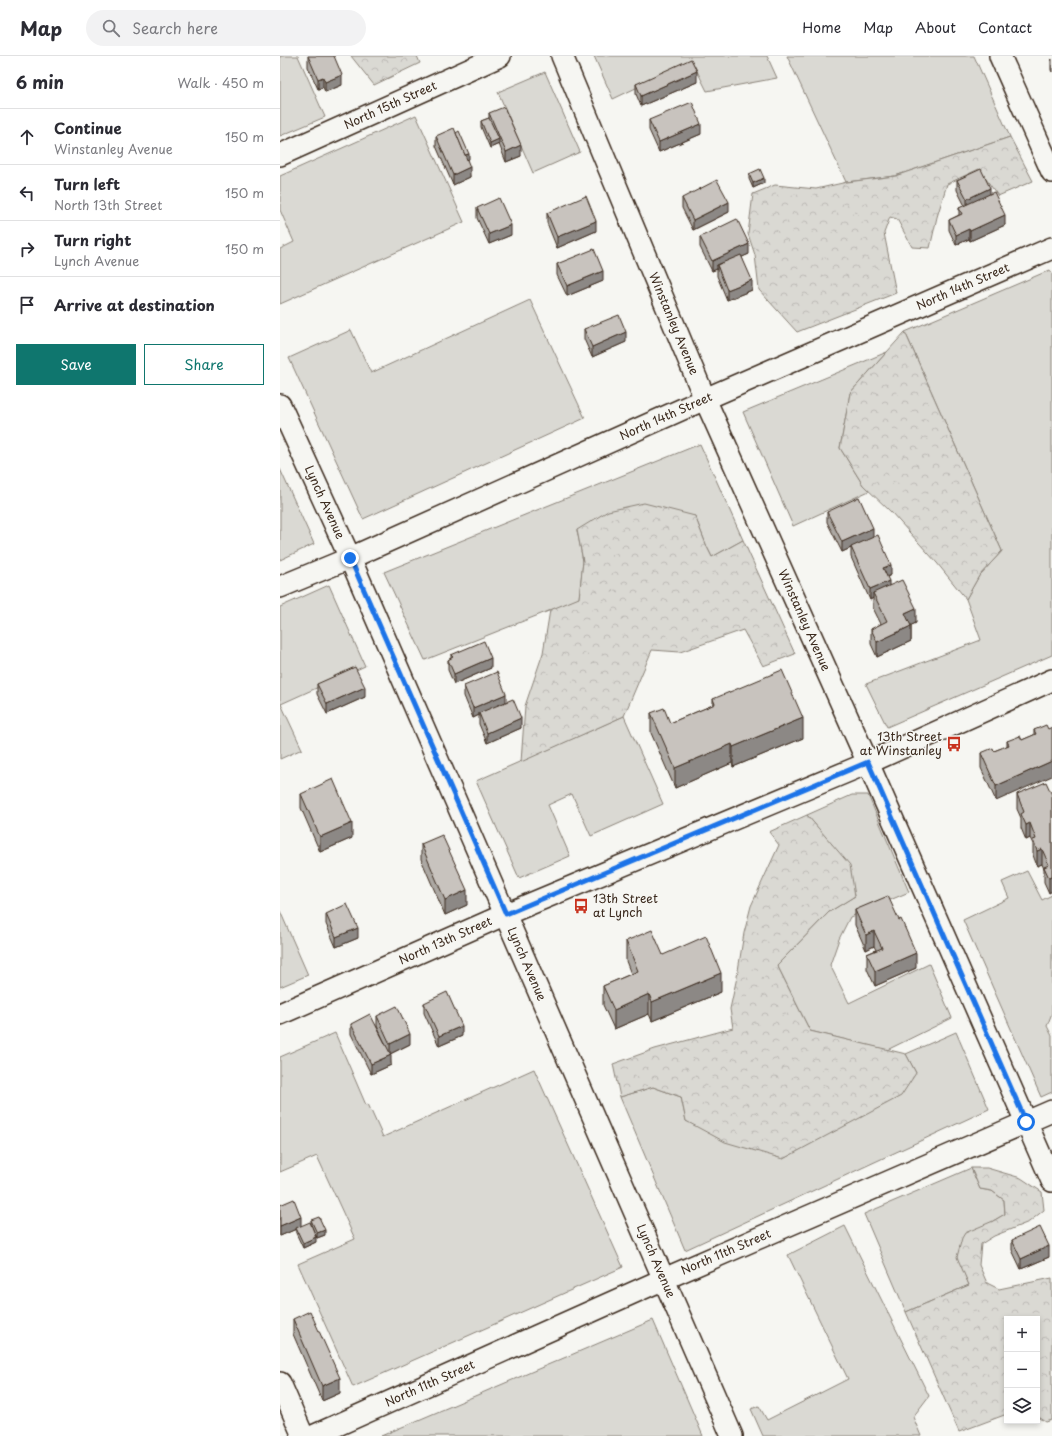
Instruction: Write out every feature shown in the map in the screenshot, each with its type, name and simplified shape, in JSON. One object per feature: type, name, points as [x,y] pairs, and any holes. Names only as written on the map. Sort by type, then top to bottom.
[{"type":"street","name":"North 15th Street","points":[[280,155],[500,56]]},
{"type":"street","name":"Winstanley Avenue","points":[[562,56],[705,399],[868,762],[1052,1181]]},
{"type":"street","points":[[1000,56],[1052,172]]},
{"type":"street","name":"North 14th Street","points":[[280,587],[350,558],[705,399],[1052,248]]},
{"type":"street","name":"Lynch Avenue","points":[[280,405],[350,558],[732,1436]]},
{"type":"street","name":"North 13th Street","points":[[280,1014],[506,914],[868,762],[1052,680]]},
{"type":"street","name":"North 11th Street","points":[[313,1436],[664,1279],[1052,1111]]},
{"type":"street","points":[[280,1383],[303,1436]]},
{"type":"green space","points":[[280,56],[298,56],[325,117],[280,136]]},
{"type":"green space","points":[[351,56],[417,56],[420,63],[374,85]]},
{"type":"green space","points":[[594,56],[767,56],[777,78],[707,91],[692,61],[613,99]]},
{"type":"green space","points":[[787,56],[974,56],[1010,137],[895,176],[846,182]]},
{"type":"green space","points":[[545,72],[580,152],[533,173],[498,92]]},
{"type":"green space","points":[[416,115],[464,222],[280,304],[280,249],[294,242],[280,210],[280,176]]},
{"type":"green space","points":[[1010,137],[1033,181],[998,196],[979,169],[947,184],[930,248],[912,247],[897,219],[890,217],[884,233],[896,293],[797,332],[759,290],[755,255],[748,234],[753,194],[775,185],[816,189],[847,182],[895,176]]},
{"type":"green space","points":[[1050,270],[1052,274],[1052,655],[887,727],[866,684],[981,640],[966,599],[979,576],[1002,551],[905,332]]},
{"type":"green space","points":[[530,300],[585,418],[363,519],[289,358],[351,330],[371,373]]},
{"type":"green space","points":[[905,332],[1002,551],[979,576],[966,599],[937,563],[891,512],[863,485],[840,448],[850,393]]},
{"type":"green space","points":[[887,352],[850,393],[840,448],[863,485],[869,491],[793,526],[743,412]]},
{"type":"green space","points":[[700,444],[743,540],[712,557],[695,516],[577,530],[583,561],[579,599],[425,660],[384,572]]},
{"type":"green space","points":[[280,469],[314,544],[280,560]]},
{"type":"green space","points":[[644,503],[695,516],[712,557],[743,540],[795,654],[763,666],[743,630],[680,652],[652,650],[624,716],[521,762],[525,706],[543,653],[550,610],[579,598],[583,561],[577,530],[608,511]]},
{"type":"green space","points":[[329,585],[365,666],[281,704],[302,749],[280,759],[280,607]]},
{"type":"green space","points":[[624,716],[663,804],[591,836],[572,794],[548,805],[570,856],[519,878],[476,781]]},
{"type":"green space","points":[[852,795],[868,795],[909,892],[850,917],[839,939],[830,965],[849,1003],[929,964],[952,1018],[887,1050],[810,1031],[777,965],[829,912],[855,896],[826,838],[807,815]]},
{"type":"green space","points":[[807,815],[850,865],[855,896],[829,912],[777,965],[810,1031],[906,1054],[916,1073],[901,1096],[783,1159],[725,1142],[686,1121],[681,1097],[653,1087],[620,1097],[613,1064],[655,1049],[733,1028],[730,1009],[744,933],[751,906],[779,845],[769,832]]},
{"type":"green space","points":[[1027,871],[1042,900],[1052,895],[1052,1013],[1047,1026],[1052,1036],[1052,1092],[1041,1097],[963,920],[1009,898],[1002,882]]},
{"type":"green space","points":[[280,911],[308,975],[280,987]]},
{"type":"green space","points":[[956,1032],[989,1109],[685,1250],[620,1097],[653,1087],[681,1097],[686,1121],[783,1159],[833,1131],[916,1073],[906,1054]]},
{"type":"green space","points":[[335,1033],[366,1105],[368,1104],[383,1137],[534,1069],[623,1267],[353,1387],[298,1264],[355,1239],[317,1156],[280,1172],[280,1057]]},
{"type":"green space","points":[[971,1168],[980,1189],[992,1191],[1004,1200],[1005,1214],[993,1221],[958,1257],[969,1285],[906,1312],[864,1214]]},
{"type":"green space","points":[[971,1168],[987,1168],[1021,1178],[1042,1192],[1044,1210],[1029,1222],[994,1236],[981,1244],[979,1265],[987,1283],[999,1289],[1052,1278],[1052,1420],[1046,1422],[1040,1418],[1040,1316],[1004,1316],[1004,1415],[959,1432],[906,1312],[969,1285],[957,1257],[962,1238],[965,1233],[1005,1214],[1004,1200],[992,1191],[980,1189]]},
{"type":"green space","points":[[845,1226],[929,1396],[913,1417],[921,1436],[763,1436],[751,1409],[759,1406],[767,1420],[848,1379],[788,1255]]},
{"type":"green space","points":[[653,1320],[703,1436],[381,1436]]},
{"type":"building","points":[[308,56],[334,56],[342,75],[325,82],[323,77],[318,79]]},
{"type":"building","points":[[691,59],[697,71],[641,96],[636,84]]},
{"type":"building","points":[[692,102],[701,124],[659,142],[649,120]]},
{"type":"building","points":[[504,107],[521,145],[506,152],[489,113]]},
{"type":"building","points":[[489,118],[499,139],[490,143],[481,121]]},
{"type":"building","points":[[454,128],[470,167],[453,175],[436,136]]},
{"type":"building","points":[[459,131],[469,154],[465,155],[456,133]]},
{"type":"building","points":[[760,169],[764,178],[753,183],[749,174]]},
{"type":"building","points":[[981,169],[990,188],[967,199],[957,180]]},
{"type":"building","points":[[717,180],[729,202],[693,220],[682,198]]},
{"type":"building","points":[[994,192],[1005,215],[970,231],[969,229],[956,235],[949,220],[962,214],[959,208]]},
{"type":"building","points":[[586,196],[596,221],[557,237],[547,213]]},
{"type":"building","points":[[499,198],[511,225],[489,234],[477,208]]},
{"type":"building","points":[[737,219],[749,244],[712,261],[700,237]]},
{"type":"building","points":[[594,249],[603,271],[567,286],[557,264]]},
{"type":"building","points":[[741,255],[752,280],[727,290],[717,265]]},
{"type":"building","points":[[619,315],[626,332],[592,347],[584,329]]},
{"type":"building","points":[[859,497],[873,528],[842,542],[827,512]]},
{"type":"building","points":[[878,535],[891,565],[883,568],[889,581],[870,589],[851,547]]},
{"type":"building","points":[[902,580],[916,608],[905,613],[911,626],[877,642],[871,629],[887,621],[873,593]]},
{"type":"building","points":[[484,641],[491,658],[454,674],[448,660],[453,657],[451,655]]},
{"type":"building","points":[[355,667],[365,687],[327,704],[317,684]]},
{"type":"building","points":[[782,670],[803,718],[733,747],[732,744],[675,768],[651,713],[664,708],[670,723],[715,704],[713,699]]},
{"type":"building","points":[[497,672],[506,694],[473,708],[464,686]]},
{"type":"building","points":[[513,699],[521,718],[487,733],[479,713]]},
{"type":"building","points":[[1046,725],[1048,729],[1052,727],[1052,761],[996,786],[981,753],[993,748],[994,751],[1009,745],[1007,741],[1020,736],[1022,740],[1036,734],[1034,730]]},
{"type":"building","points":[[333,779],[352,823],[320,837],[301,794]]},
{"type":"building","points":[[1046,782],[1052,795],[1052,876],[1049,878],[1044,867],[1049,865],[1042,849],[1037,851],[1033,840],[1036,839],[1030,823],[1026,825],[1021,814],[1024,812],[1017,794]]},
{"type":"building","points":[[442,835],[467,890],[445,900],[421,844]]},
{"type":"building","points":[[888,896],[899,920],[901,919],[916,953],[875,971],[867,954],[882,948],[874,931],[866,935],[855,910]]},
{"type":"building","points":[[347,904],[358,928],[336,937],[326,914]]},
{"type":"building","points":[[652,930],[663,955],[706,936],[721,973],[652,1002],[649,994],[614,1010],[603,986],[638,971],[626,941]]},
{"type":"building","points":[[447,992],[462,1026],[439,1036],[424,1003]]},
{"type":"building","points":[[397,1006],[410,1034],[390,1044],[377,1016]]},
{"type":"building","points":[[370,1014],[391,1055],[371,1064],[351,1024]]},
{"type":"building","points":[[294,1199],[301,1217],[280,1226],[280,1205]]},
{"type":"building","points":[[319,1217],[325,1230],[317,1233],[311,1220]]},
{"type":"building","points":[[310,1222],[316,1237],[303,1243],[296,1228]]},
{"type":"building","points":[[1040,1227],[1049,1246],[1021,1259],[1012,1240]]},
{"type":"building","points":[[310,1311],[340,1378],[322,1386],[293,1319]]},
{"type":"place","name":"13th Street at Winstanley","points":[[954,744]]},
{"type":"place","name":"13th Street at Lynch","points":[[581,906]]},
{"type":"route","points":[[350,558],[506,914],[868,762],[1026,1122]]}]
